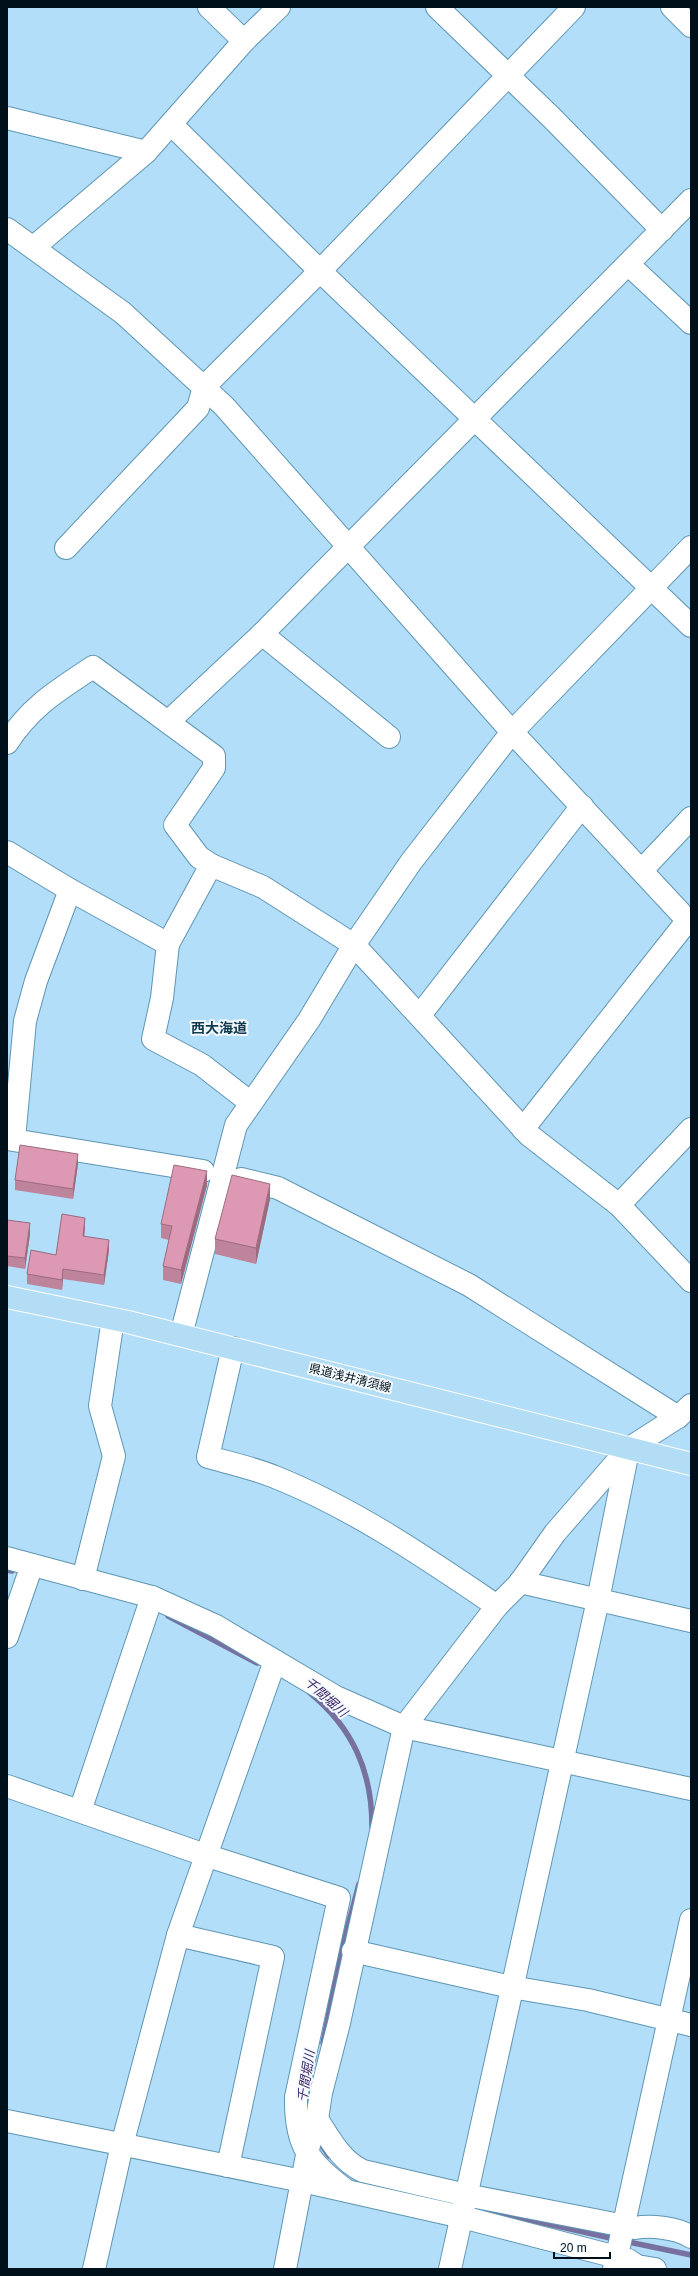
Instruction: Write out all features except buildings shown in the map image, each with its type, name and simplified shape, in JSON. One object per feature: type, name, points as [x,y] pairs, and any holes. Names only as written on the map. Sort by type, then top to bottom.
[{"type":"main road","name":"県道浅井清須線","points":[[7,1297],[181,1335],[628,1450],[691,1464]]},
{"type":"street","points":[[209,7],[244,41]]},
{"type":"street","points":[[34,247],[146,152],[244,41],[279,7]]},
{"type":"street","points":[[437,7],[507,74],[662,230]]},
{"type":"street","points":[[66,548],[198,408],[204,387],[320,271],[507,74],[574,7]]},
{"type":"street","points":[[672,7],[691,26]]},
{"type":"street","points":[[7,118],[146,152]]},
{"type":"street","points":[[171,124],[320,271],[691,626]]},
{"type":"street","points":[[168,722],[262,634],[691,200]]},
{"type":"street","points":[[7,229],[34,247],[123,314],[224,406],[512,732],[689,922],[523,1129]]},
{"type":"street","points":[[629,264],[691,323]]},
{"type":"street","points":[[181,1335],[236,1125],[309,1020],[354,945],[411,862],[512,732],[691,547]]},
{"type":"street","points":[[262,634],[389,737]]},
{"type":"street","points":[[7,743],[19,724],[46,697],[93,667],[214,756],[214,768],[175,824],[199,856],[211,865],[262,888],[354,945],[420,1015],[523,1129],[619,1205],[691,1281]]},
{"type":"street","points":[[420,1015],[582,806]]},
{"type":"street","points":[[642,870],[691,818]]},
{"type":"street","points":[[7,852],[70,890],[168,944]]},
{"type":"street","points":[[211,865],[168,944],[162,998],[153,1039],[202,1066],[251,1102]]},
{"type":"street","points":[[70,890],[36,982],[25,1021],[10,1139],[223,1175],[278,1188],[468,1285],[685,1411],[628,1450],[555,1533],[520,1582],[497,1606],[404,1727],[344,1945],[296,2097],[296,2120],[308,2150],[322,2172],[347,2191]]},
{"type":"street","points":[[619,1205],[691,1129]]},
{"type":"street","points":[[83,1578],[114,1456],[100,1406],[113,1319]]},
{"type":"street","points":[[233,1348],[208,1457],[273,1476],[329,1501],[432,1562],[497,1606]]},
{"type":"street","points":[[450,2269],[511,1987],[598,1600],[628,1450]]},
{"type":"street","points":[[7,1558],[152,1597],[216,1626],[336,1697],[404,1727],[691,1789]]},
{"type":"street","points":[[7,1637],[32,1565]]},
{"type":"street","points":[[520,1582],[691,1621]]},
{"type":"street","points":[[80,1811],[152,1597]]},
{"type":"street","points":[[94,2269],[122,2145],[178,1935],[275,1660]]},
{"type":"street","points":[[7,1786],[205,1855],[339,1898],[344,1945],[316,2122],[308,2150],[285,2269]]},
{"type":"street","points":[[619,2246],[691,1920]]},
{"type":"street","points":[[178,1935],[273,1958],[228,2166]]},
{"type":"street","points":[[344,1945],[511,1987],[588,2000],[691,2025]]},
{"type":"street","points":[[7,2121],[347,2191],[464,2207],[619,2246]]},
{"type":"street","points":[[316,2122],[337,2150],[352,2166],[363,2172],[464,2207],[619,2246],[628,2260],[637,2266],[655,2269]]},
{"type":"street","points":[[619,2246],[635,2228],[645,2226],[685,2233],[691,2237]]},
{"type":"waterway","name":"千間堀川","points":[[7,1570],[12,1571]]},
{"type":"waterway","name":"千間堀川","points":[[168,1616],[257,1663]]},
{"type":"waterway","name":"千間堀川","points":[[309,1692],[337,1720],[357,1752],[364,1769],[368,1787],[372,1827]]},
{"type":"waterway","name":"千間堀川","points":[[323,2043],[341,1952],[359,1884]]},
{"type":"waterway","name":"千間堀川","points":[[318,2140],[329,2156]]},
{"type":"waterway","name":"千間堀川","points":[[376,2185],[426,2197]]},
{"type":"waterway","name":"千間堀川","points":[[471,2207],[615,2239]]},
{"type":"waterway","name":"千間堀川","points":[[624,2241],[691,2255]]},
{"type":"district","name":"西大海道","points":[[219,1028]]}]
